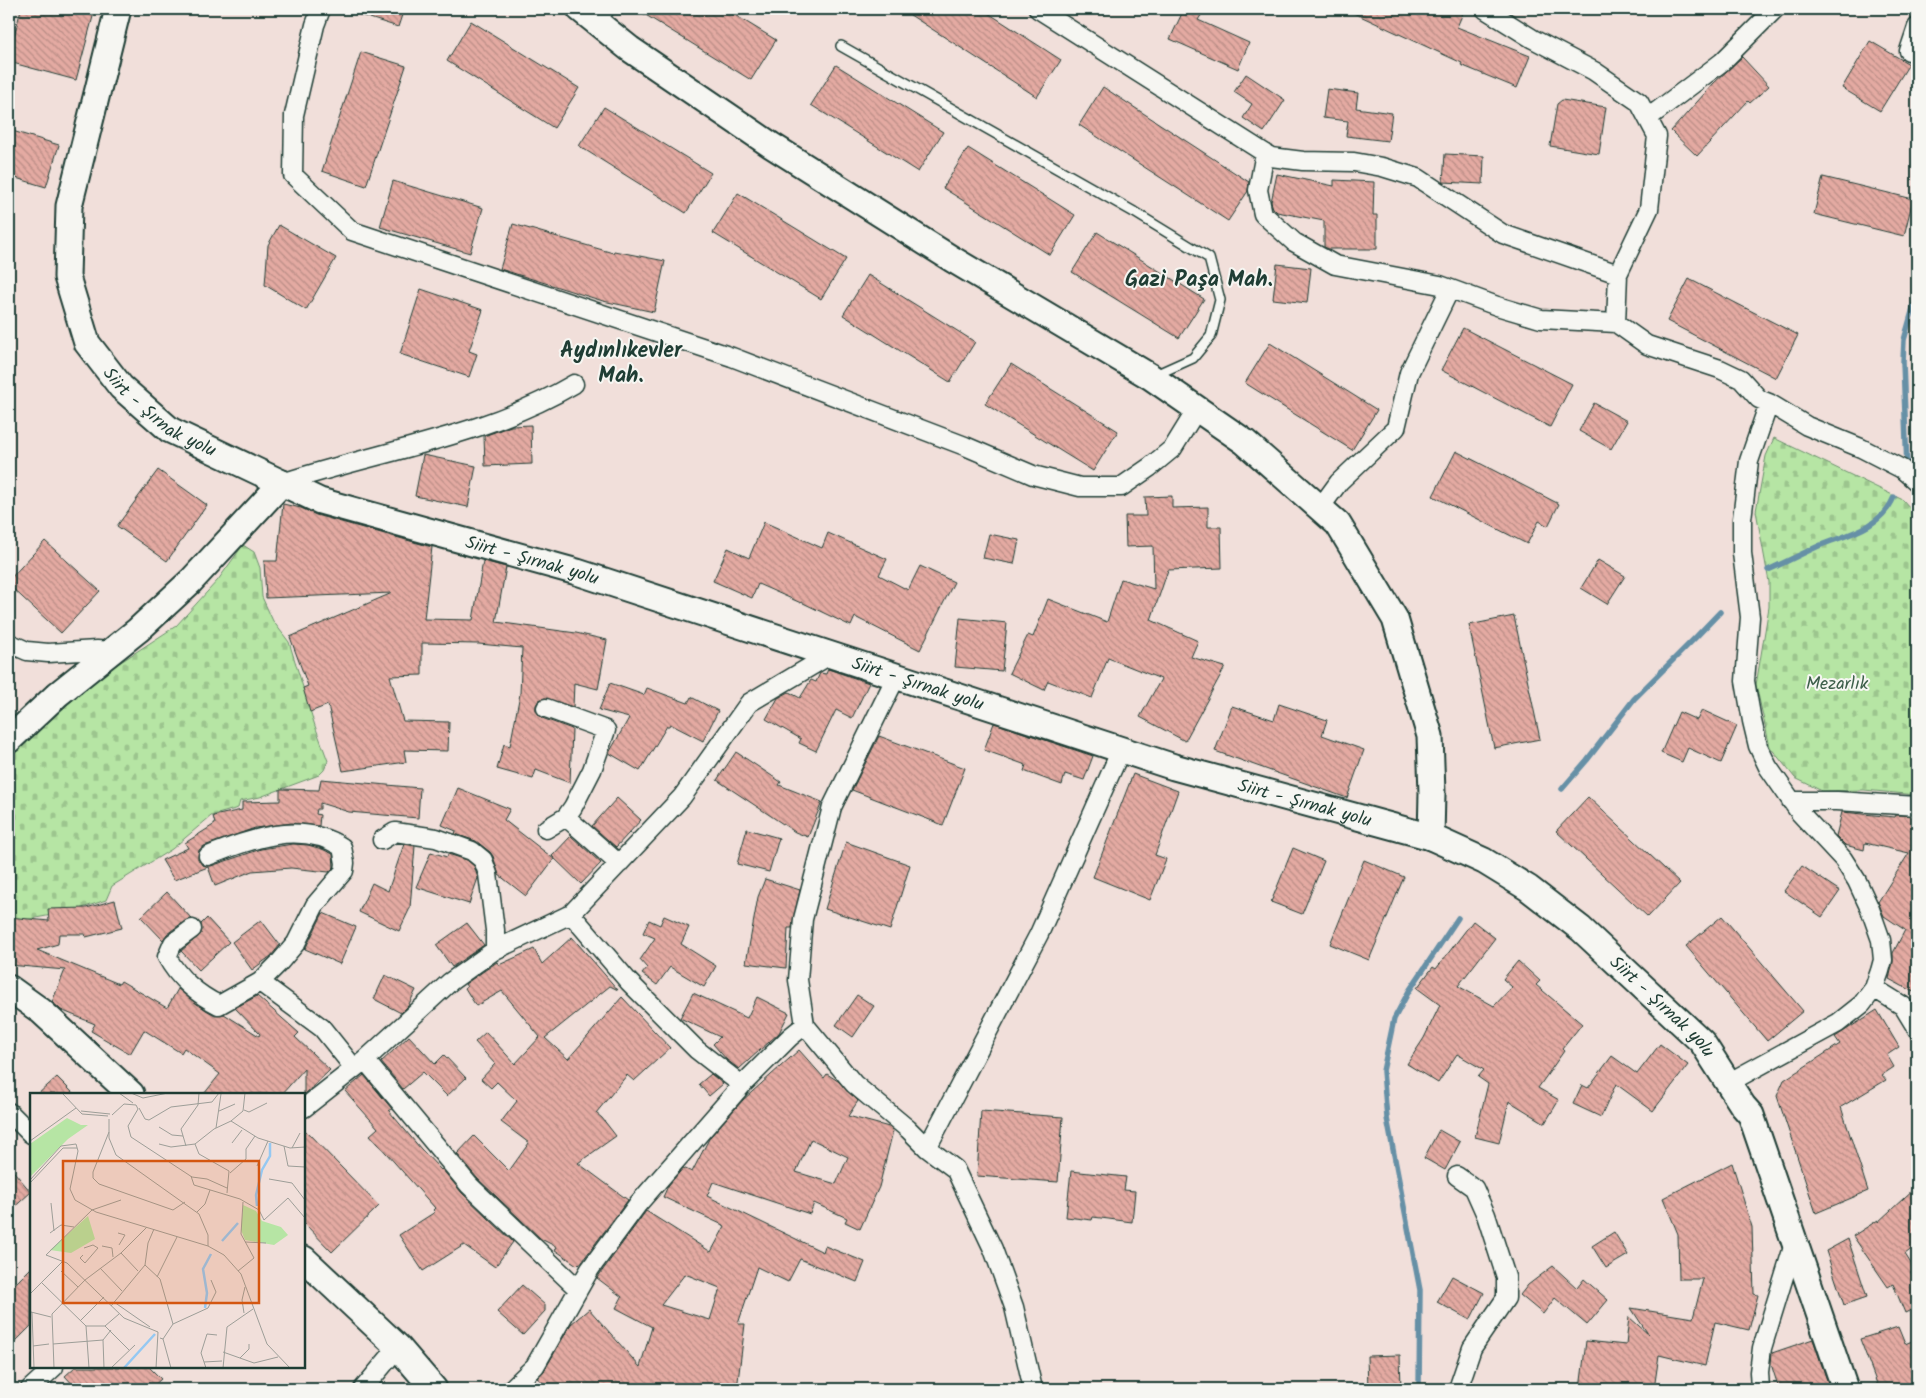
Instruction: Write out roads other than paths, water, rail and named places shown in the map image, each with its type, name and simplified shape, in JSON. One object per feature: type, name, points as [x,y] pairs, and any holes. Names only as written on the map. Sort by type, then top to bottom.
[{"type":"street","name":"Siirt - Şırnak yolu","points":[[118,9],[70,206],[67,277],[87,343],[121,388],[170,430],[320,501],[577,572],[1174,767],[1431,837],[1484,861],[1528,888],[1582,930],[1702,1042],[1751,1115],[1845,1389]]},
{"type":"street","points":[[321,9],[315,25],[294,115],[293,174],[352,231],[732,357],[965,446],[1033,475],[1080,487],[1121,487],[1150,468],[1174,448],[1197,409]]},
{"type":"street","points":[[580,9],[605,17],[630,49],[779,150],[952,259],[1151,377],[1245,442],[1338,524],[1395,619],[1430,736],[1431,837]]},
{"type":"street","points":[[1038,9],[1271,157],[1303,161],[1354,162],[1382,167],[1418,178],[1503,234],[1618,274]]},
{"type":"street","points":[[1484,9],[1533,39],[1594,71],[1639,102],[1657,136],[1649,208],[1618,274],[1616,323]]},
{"type":"street","points":[[1648,118],[1722,62],[1775,9]]},
{"type":"street","points":[[1908,51],[1917,27]]},
{"type":"street","points":[[1265,153],[1258,190],[1263,214],[1294,242],[1336,265],[1450,288],[1497,306],[1541,319],[1616,323],[1647,345],[1720,369],[1741,379],[1759,399],[1807,426],[1861,448],[1902,469],[1917,482]]},
{"type":"street","points":[[1320,508],[1339,482],[1396,428],[1408,373],[1450,288]]},
{"type":"street","points":[[9,740],[58,694],[138,630],[191,581],[282,483],[408,449],[479,427],[552,397],[574,384]]},
{"type":"street","points":[[1728,1083],[1838,1023],[1862,1004],[1874,988],[1883,960],[1881,940],[1857,881],[1843,859],[1791,801],[1768,767],[1758,746],[1745,681],[1750,617],[1742,553],[1742,519],[1750,461],[1769,403]]},
{"type":"street","points":[[9,643],[34,652],[112,651]]},
{"type":"street","points":[[305,1107],[360,1064],[450,982],[495,950],[571,914],[682,796],[749,703],[830,655]]},
{"type":"street","points":[[896,676],[832,807],[803,919],[798,980],[805,1026],[854,1084],[908,1129],[927,1148],[955,1169],[993,1249],[1014,1307],[1033,1389]]},
{"type":"street","points":[[546,708],[606,730],[592,770],[566,817],[546,829]]},
{"type":"street","points":[[927,1148],[1039,934],[1122,750]]},
{"type":"street","points":[[1791,801],[1837,801],[1917,806]]},
{"type":"street","points":[[566,817],[619,864]]},
{"type":"street","points":[[382,840],[395,832],[436,838],[472,851],[483,860],[488,874],[495,930],[495,950]]},
{"type":"street","points":[[192,930],[173,943],[167,957],[171,965],[184,980],[205,998],[219,1005],[260,982],[279,964],[296,943],[315,905],[344,872],[345,863],[342,847],[331,840],[298,833],[257,838],[208,856]]},
{"type":"street","points":[[571,914],[629,982],[697,1050],[742,1085]]},
{"type":"street","points":[[260,982],[322,1028],[360,1064],[469,1186],[578,1289]]},
{"type":"street","points":[[9,988],[41,1011],[130,1093]]},
{"type":"street","points":[[1874,988],[1903,1006],[1917,1029]]},
{"type":"street","points":[[511,1389],[535,1366],[590,1269],[638,1204],[742,1085],[790,1037],[805,1026]]},
{"type":"street","points":[[9,1112],[30,1133]]},
{"type":"street","points":[[1457,1176],[1474,1188],[1486,1215],[1506,1277],[1506,1298],[1472,1348],[1458,1389]]},
{"type":"street","points":[[1760,1389],[1759,1372],[1762,1348],[1794,1244]]},
{"type":"street","points":[[305,1260],[398,1347],[434,1389]]},
{"type":"street","points":[[363,1389],[398,1347]]},
{"type":"street","points":[[30,1389],[53,1368]]},
{"type":"lane","points":[[841,46],[1134,212],[1209,258],[1220,300],[1211,336],[1193,358],[1151,377]]},
{"type":"waterway","points":[[1907,468],[1903,362],[1904,340],[1917,294]]},
{"type":"waterway","points":[[1768,570],[1873,523],[1888,508],[1894,497]]},
{"type":"waterway","points":[[1562,789],[1634,699],[1720,612]]},
{"type":"waterway","points":[[1419,1389],[1420,1290],[1387,1118],[1383,1071],[1394,1019],[1409,991],[1458,918]]},
{"type":"district","name":"Gazi Paşa Mah.","points":[[1199,278]]},
{"type":"district","name":"Aydınlıkevler Mah.","points":[[621,362]]},
{"type":"park label","name":"Mezarlık","points":[[1837,683]]}]
